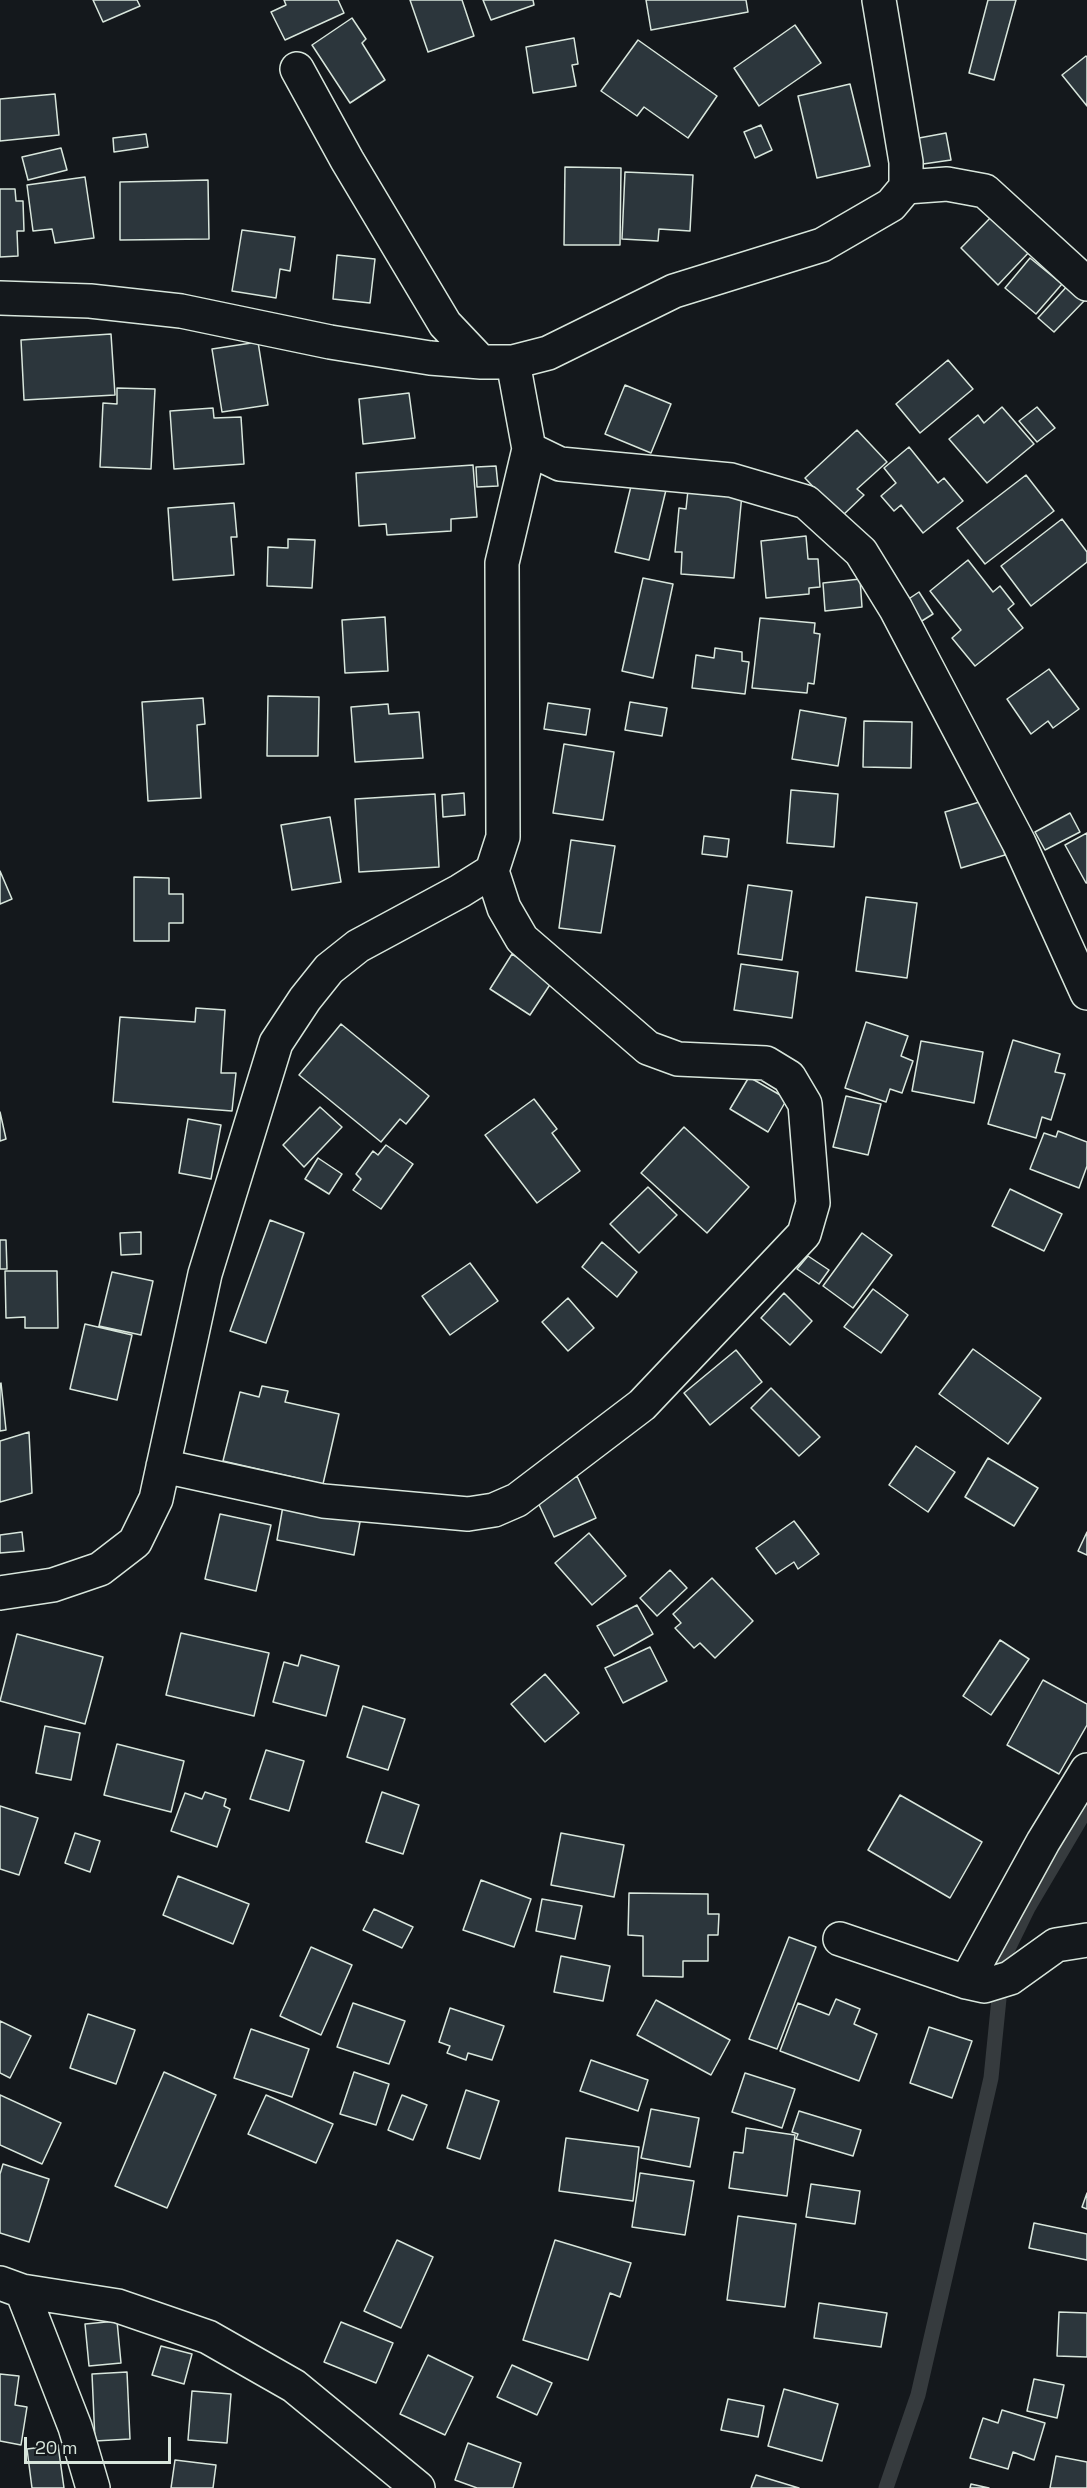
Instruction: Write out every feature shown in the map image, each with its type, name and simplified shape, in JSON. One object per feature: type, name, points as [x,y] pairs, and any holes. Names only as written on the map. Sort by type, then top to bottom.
[{"type":"street","points":[[0,298],[90,301],[181,310],[330,342],[430,358],[513,362],[548,353],[674,291],[822,245],[891,205],[906,187],[906,162],[879,0]]},
{"type":"street","points":[[297,69],[347,160],[445,324],[481,362]]},
{"type":"street","points":[[906,187],[947,184],[985,191],[1087,284]]},
{"type":"street","points":[[163,1466],[323,1501],[468,1514],[494,1510],[517,1500],[642,1405],[804,1234],[813,1203],[805,1104],[789,1077],[766,1063],[678,1059],[648,1048],[522,939],[504,908],[492,871],[503,837],[502,563],[529,449],[513,362]]},
{"type":"street","points":[[529,449],[560,464],[731,480],[806,502],[861,552],[896,609],[1019,843],[1087,993]]},
{"type":"street","points":[[0,1593],[53,1585],[100,1569],[135,1542],[156,1499],[205,1274],[276,1043],[305,999],[329,969],[358,946],[460,891],[492,871]]},
{"type":"street","points":[[987,1982],[1043,1842],[1087,1770]]},
{"type":"street","points":[[840,1939],[987,1982],[1056,1945],[1087,1940]]},
{"type":"street","points":[[11,2287],[75,2427],[93,2488]]},
{"type":"street","points":[[11,2287],[118,2306],[208,2337],[294,2386],[418,2488]]},
{"type":"building","points":[[93,0],[137,0],[140,6],[103,22]]},
{"type":"building","points":[[284,0],[338,0],[344,13],[285,40],[271,12],[286,5]]},
{"type":"building","points":[[410,0],[462,0],[474,36],[428,52]]},
{"type":"building","points":[[483,0],[533,0],[534,5],[491,20]]},
{"type":"building","points":[[646,0],[746,0],[748,12],[651,30]]},
{"type":"building","points":[[988,0],[1016,0],[994,80],[969,73]]},
{"type":"building","points":[[352,18],[366,39],[362,43],[385,80],[350,103],[312,45]]},
{"type":"building","points":[[795,25],[821,63],[759,106],[734,68]]},
{"type":"building","points":[[574,38],[578,64],[572,65],[576,86],[533,93],[526,47]]},
{"type":"building","points":[[638,40],[717,96],[688,138],[644,107],[637,116],[601,91]]},
{"type":"building","points":[[1087,57],[1087,106],[1062,75]]},
{"type":"building","points":[[850,84],[870,166],[817,178],[798,96]]},
{"type":"building","points":[[55,94],[59,135],[0,141],[0,99]]},
{"type":"building","points":[[761,125],[772,150],[755,158],[744,132]]},
{"type":"building","points":[[946,133],[951,160],[923,164],[919,138]]},
{"type":"building","points":[[146,134],[148,147],[114,152],[113,138]]},
{"type":"building","points":[[61,148],[67,170],[28,180],[22,157]]},
{"type":"building","points":[[565,167],[621,168],[620,245],[564,245]]},
{"type":"building","points":[[625,172],[693,175],[690,231],[659,229],[658,241],[622,239]]},
{"type":"building","points":[[85,177],[94,238],[55,243],[52,229],[33,231],[27,185]]},
{"type":"building","points":[[208,180],[209,239],[120,240],[120,182]]},
{"type":"building","points":[[0,189],[15,189],[16,201],[23,201],[24,231],[17,231],[18,256],[0,257]]},
{"type":"building","points":[[994,214],[1031,250],[998,285],[961,248]]},
{"type":"building","points":[[242,230],[295,237],[290,271],[280,269],[276,298],[232,291]]},
{"type":"building","points":[[337,255],[375,259],[370,303],[333,299]]},
{"type":"building","points":[[1030,258],[1062,284],[1036,314],[1005,288]]},
{"type":"building","points":[[1070,283],[1087,298],[1054,332],[1038,318]]},
{"type":"building","points":[[111,334],[115,395],[24,400],[21,340]]},
{"type":"building","points":[[258,342],[268,405],[222,412],[212,349]]},
{"type":"building","points":[[948,360],[973,389],[920,433],[896,404]]},
{"type":"building","points":[[625,385],[671,404],[651,453],[605,434]]},
{"type":"building","points":[[117,388],[155,389],[151,469],[100,467],[103,403],[117,404]]},
{"type":"building","points":[[409,393],[415,438],[363,444],[359,399]]},
{"type":"building","points":[[1002,407],[1034,444],[987,483],[949,439],[978,415],[984,423]]},
{"type":"building","points":[[1037,407],[1055,428],[1037,442],[1019,421]]},
{"type":"building","points":[[213,408],[214,418],[241,417],[244,464],[174,469],[170,411]]},
{"type":"building","points":[[857,430],[887,462],[857,489],[864,495],[841,517],[805,478]]},
{"type":"building","points":[[909,447],[938,483],[944,478],[963,501],[923,533],[901,505],[894,511],[881,496],[896,483],[884,468]]},
{"type":"building","points":[[473,465],[477,517],[451,519],[451,531],[387,535],[386,524],[359,526],[356,473]]},
{"type":"building","points":[[496,466],[498,486],[477,487],[476,467]]},
{"type":"building","points":[[1026,475],[1054,511],[985,564],[957,528]]},
{"type":"building","points":[[632,482],[666,490],[649,560],[615,552]]},
{"type":"building","points":[[688,490],[742,494],[734,578],[681,574],[682,552],[675,552],[679,508],[686,509]]},
{"type":"building","points":[[234,503],[237,537],[231,537],[234,575],[173,580],[168,508]]},
{"type":"building","points":[[1062,519],[1087,552],[1087,562],[1031,606],[1001,566]]},
{"type":"building","points":[[806,536],[808,559],[818,559],[820,587],[809,588],[809,594],[766,598],[761,541]]},
{"type":"building","points":[[288,539],[315,540],[312,588],[267,586],[268,547],[288,548]]},
{"type":"building","points":[[968,560],[993,592],[1000,586],[1014,604],[1008,609],[1023,628],[975,666],[952,638],[961,630],[930,591]]},
{"type":"building","points":[[643,578],[673,584],[653,678],[622,671]]},
{"type":"building","points":[[860,579],[862,607],[825,611],[823,583]]},
{"type":"building","points":[[919,592],[933,614],[917,624],[904,602]]},
{"type":"building","points":[[385,617],[388,671],[345,673],[342,620]]},
{"type":"building","points":[[760,618],[815,623],[814,633],[820,634],[814,684],[808,683],[807,693],[752,688]]},
{"type":"building","points":[[715,648],[742,652],[742,661],[749,662],[745,694],[692,688],[696,655],[714,658]]},
{"type":"building","points":[[1049,669],[1079,709],[1053,728],[1048,721],[1031,734],[1007,699]]},
{"type":"building","points":[[268,696],[319,697],[318,756],[267,756]]},
{"type":"building","points":[[203,698],[205,724],[197,725],[201,798],[148,801],[142,702]]},
{"type":"building","points":[[630,702],[667,708],[662,736],[625,730]]},
{"type":"building","points":[[548,703],[590,709],[586,735],[544,729]]},
{"type":"building","points":[[388,704],[389,714],[419,712],[423,758],[355,762],[351,707]]},
{"type":"building","points":[[800,710],[846,718],[838,766],[792,759]]},
{"type":"building","points":[[864,721],[912,722],[911,768],[863,767]]},
{"type":"building","points":[[564,744],[614,752],[603,820],[553,813]]},
{"type":"building","points":[[791,790],[838,794],[834,847],[787,843]]},
{"type":"building","points":[[464,793],[465,815],[443,817],[442,795]]},
{"type":"building","points":[[435,794],[439,867],[359,872],[355,799]]},
{"type":"building","points":[[990,799],[1005,855],[961,868],[945,812]]},
{"type":"building","points":[[1070,813],[1080,832],[1045,850],[1035,832]]},
{"type":"building","points":[[330,817],[341,882],[292,890],[281,825]]},
{"type":"building","points":[[1087,833],[1087,883],[1086,883],[1065,845]]},
{"type":"building","points":[[704,836],[729,839],[727,857],[702,854]]},
{"type":"building","points":[[571,840],[615,846],[601,933],[559,928]]},
{"type":"building","points":[[0,871],[12,899],[0,904]]},
{"type":"building","points":[[134,877],[169,878],[169,894],[183,894],[183,923],[169,923],[169,941],[134,941]]},
{"type":"building","points":[[748,885],[792,891],[782,960],[738,954]]},
{"type":"building","points":[[866,897],[917,903],[907,978],[856,971]]},
{"type":"building","points":[[512,954],[553,980],[530,1015],[490,989]]},
{"type":"building","points":[[741,964],[798,972],[792,1018],[734,1010]]},
{"type":"building","points":[[196,1008],[225,1010],[221,1073],[236,1073],[232,1111],[113,1102],[120,1017],[195,1022]]},
{"type":"building","points":[[866,1022],[908,1036],[901,1056],[913,1061],[902,1093],[890,1089],[886,1102],[845,1088]]},
{"type":"building","points":[[341,1024],[429,1096],[406,1124],[400,1119],[381,1142],[299,1075]]},
{"type":"building","points":[[1013,1040],[1060,1054],[1055,1072],[1065,1074],[1051,1120],[1042,1117],[1036,1138],[988,1124]]},
{"type":"building","points":[[921,1041],[983,1052],[974,1103],[912,1091]]},
{"type":"building","points":[[749,1077],[787,1099],[768,1132],[730,1109]]},
{"type":"building","points":[[846,1096],[881,1104],[868,1155],[833,1147]]},
{"type":"building","points":[[534,1099],[557,1129],[552,1133],[580,1171],[537,1203],[485,1135]]},
{"type":"building","points":[[320,1107],[342,1127],[304,1167],[283,1145]]},
{"type":"building","points":[[0,1112],[6,1139],[0,1141]]},
{"type":"building","points":[[188,1119],[221,1125],[211,1179],[179,1173]]},
{"type":"building","points":[[684,1127],[749,1187],[707,1233],[641,1173]]},
{"type":"building","points":[[1058,1131],[1087,1142],[1087,1166],[1079,1188],[1030,1169],[1044,1133],[1056,1137]]},
{"type":"building","points":[[386,1145],[413,1164],[381,1209],[353,1190],[361,1179],[356,1174],[373,1151],[378,1155]]},
{"type":"building","points":[[318,1158],[342,1174],[329,1194],[305,1179]]},
{"type":"building","points":[[648,1187],[677,1215],[639,1253],[610,1224]]},
{"type":"building","points":[[1010,1189],[1062,1214],[1044,1251],[992,1226]]},
{"type":"building","points":[[270,1220],[304,1233],[266,1343],[230,1331]]},
{"type":"building","points":[[141,1232],[141,1254],[121,1255],[120,1233]]},
{"type":"building","points":[[862,1233],[892,1255],[853,1308],[823,1286]]},
{"type":"building","points":[[0,1240],[6,1240],[7,1269],[0,1269]]},
{"type":"building","points":[[602,1242],[637,1272],[617,1297],[582,1267]]},
{"type":"building","points":[[808,1256],[829,1270],[819,1284],[797,1269]]},
{"type":"building","points":[[470,1263],[498,1301],[450,1335],[422,1296]]},
{"type":"building","points":[[5,1271],[57,1271],[58,1328],[25,1328],[25,1317],[6,1318]]},
{"type":"building","points":[[112,1272],[153,1281],[141,1335],[99,1326]]},
{"type":"building","points":[[873,1289],[908,1315],[881,1353],[844,1327]]},
{"type":"building","points":[[784,1293],[812,1321],[790,1345],[761,1318]]},
{"type":"building","points":[[568,1298],[594,1328],[568,1351],[542,1322]]},
{"type":"building","points":[[85,1324],[132,1335],[117,1400],[70,1389]]},
{"type":"building","points":[[973,1349],[1041,1398],[1008,1444],[939,1394]]},
{"type":"building","points":[[736,1350],[762,1382],[710,1425],[684,1393]]},
{"type":"building","points":[[0,1384],[6,1430],[0,1431]]},
{"type":"building","points":[[262,1386],[288,1391],[285,1402],[339,1414],[323,1484],[223,1461],[240,1392],[259,1397]]},
{"type":"building","points":[[771,1388],[820,1437],[799,1456],[751,1408]]},
{"type":"building","points":[[29,1432],[32,1493],[0,1502],[0,1441]]},
{"type":"building","points":[[916,1446],[955,1472],[928,1512],[889,1485]]},
{"type":"building","points":[[988,1458],[1038,1488],[1014,1526],[965,1497]]},
{"type":"building","points":[[577,1476],[596,1518],[554,1537],[535,1496]]},
{"type":"building","points":[[283,1506],[360,1522],[354,1555],[277,1540]]},
{"type":"building","points":[[220,1514],[271,1525],[256,1591],[205,1579]]},
{"type":"building","points":[[794,1521],[819,1554],[798,1569],[794,1562],[776,1574],[756,1548]]},
{"type":"building","points":[[22,1532],[24,1551],[0,1553],[0,1535]]},
{"type":"building","points":[[1087,1532],[1087,1555],[1078,1551]]},
{"type":"building","points":[[589,1533],[626,1576],[592,1605],[555,1563]]},
{"type":"building","points":[[670,1570],[687,1588],[657,1616],[640,1598]]},
{"type":"building","points":[[712,1578],[753,1621],[715,1658],[700,1643],[694,1648],[675,1628],[681,1623],[673,1614]]},
{"type":"building","points":[[637,1605],[653,1634],[614,1656],[597,1626]]},
{"type":"building","points":[[181,1633],[269,1653],[254,1716],[166,1695]]},
{"type":"building","points":[[17,1634],[103,1657],[85,1724],[0,1701]]},
{"type":"building","points":[[1000,1640],[1029,1659],[991,1715],[963,1696]]},
{"type":"building","points":[[650,1647],[667,1681],[623,1703],[605,1668]]},
{"type":"building","points":[[301,1655],[339,1666],[326,1716],[273,1702],[284,1662],[298,1666]]},
{"type":"building","points":[[545,1674],[579,1713],[545,1742],[511,1704]]},
{"type":"building","points":[[1043,1680],[1087,1704],[1087,1725],[1059,1774],[1007,1745]]},
{"type":"building","points":[[363,1706],[405,1719],[388,1770],[347,1757]]},
{"type":"building","points":[[45,1726],[80,1733],[71,1780],[36,1773]]},
{"type":"building","points":[[117,1744],[184,1761],[171,1812],[104,1795]]},
{"type":"building","points":[[266,1750],[304,1761],[289,1811],[250,1799]]},
{"type":"building","points":[[205,1792],[226,1799],[224,1806],[230,1809],[217,1847],[171,1831],[185,1793],[202,1799]]},
{"type":"building","points":[[382,1792],[419,1805],[403,1854],[366,1842]]},
{"type":"building","points":[[900,1795],[982,1842],[950,1898],[868,1850]]},
{"type":"building","points":[[0,1806],[38,1818],[19,1875],[0,1869]]},
{"type":"building","points":[[75,1833],[100,1841],[90,1872],[65,1863]]},
{"type":"building","points":[[561,1833],[624,1845],[614,1897],[551,1885]]},
{"type":"building","points":[[178,1876],[249,1904],[233,1944],[163,1915]]},
{"type":"building","points":[[481,1880],[531,1899],[514,1947],[463,1930]]},
{"type":"building","points":[[629,1893],[708,1894],[708,1914],[719,1914],[718,1935],[708,1935],[708,1961],[683,1961],[683,1977],[643,1976],[643,1936],[628,1935]]},
{"type":"building","points":[[542,1899],[582,1906],[575,1939],[536,1931]]},
{"type":"building","points":[[374,1909],[413,1927],[402,1948],[363,1930]]},
{"type":"building","points":[[789,1937],[816,1947],[777,2049],[749,2039]]},
{"type":"building","points":[[311,1947],[352,1965],[321,2035],[280,2016]]},
{"type":"building","points":[[561,1956],[610,1966],[603,2001],[554,1992]]},
{"type":"building","points":[[836,1999],[860,2009],[854,2024],[877,2034],[859,2081],[780,2051],[798,2003],[829,2015]]},
{"type":"building","points":[[656,2000],[730,2040],[711,2075],[637,2035]]},
{"type":"building","points":[[353,2003],[405,2021],[389,2064],[337,2047]]},
{"type":"building","points":[[450,2008],[504,2026],[492,2060],[468,2053],[466,2060],[447,2053],[450,2046],[439,2042]]},
{"type":"building","points":[[88,2014],[135,2030],[116,2084],[70,2068]]},
{"type":"building","points":[[0,2021],[31,2036],[10,2078],[0,2073]]},
{"type":"building","points":[[929,2027],[972,2041],[952,2098],[910,2083]]},
{"type":"building","points":[[251,2029],[309,2049],[292,2097],[234,2078]]},
{"type":"building","points":[[591,2060],[648,2080],[638,2111],[580,2091]]},
{"type":"building","points":[[164,2072],[216,2095],[167,2208],[115,2186]]},
{"type":"building","points":[[354,2072],[389,2084],[376,2125],[340,2114]]},
{"type":"building","points":[[745,2073],[795,2089],[782,2128],[732,2112]]},
{"type":"building","points":[[466,2090],[499,2101],[480,2159],[447,2148]]},
{"type":"building","points":[[0,2095],[61,2123],[42,2164],[0,2145]]},
{"type":"building","points":[[266,2095],[333,2124],[316,2163],[248,2134]]},
{"type":"building","points":[[402,2095],[427,2105],[413,2140],[388,2130]]},
{"type":"building","points":[[651,2109],[699,2118],[690,2167],[641,2158]]},
{"type":"building","points":[[799,2111],[861,2130],[853,2156],[796,2139],[798,2134],[792,2132]]},
{"type":"building","points":[[746,2128],[795,2135],[787,2196],[729,2188],[734,2152],[743,2153]]},
{"type":"building","points":[[566,2138],[639,2147],[633,2201],[559,2191]]},
{"type":"building","points":[[3,2164],[49,2179],[29,2242],[0,2233],[0,2174]]},
{"type":"building","points":[[640,2173],[694,2181],[685,2235],[632,2227]]},
{"type":"building","points":[[811,2184],[860,2191],[855,2224],[806,2217]]},
{"type":"building","points":[[1087,2193],[1087,2209],[1082,2207]]},
{"type":"building","points":[[738,2216],[796,2224],[785,2307],[727,2300]]},
{"type":"building","points":[[1034,2223],[1087,2234],[1087,2260],[1029,2248]]},
{"type":"building","points":[[397,2240],[433,2257],[401,2328],[364,2311]]},
{"type":"building","points":[[555,2240],[631,2263],[620,2297],[610,2293],[588,2360],[523,2340]]},
{"type":"building","points":[[819,2303],[887,2313],[881,2347],[814,2338]]},
{"type":"building","points":[[1059,2312],[1087,2313],[1087,2357],[1057,2356]]},
{"type":"building","points":[[117,2321],[121,2363],[89,2366],[85,2324]]},
{"type":"building","points":[[341,2322],[393,2343],[376,2383],[324,2362]]},
{"type":"building","points":[[161,2346],[192,2354],[184,2384],[152,2375]]},
{"type":"building","points":[[428,2355],[473,2377],[445,2435],[400,2414]]},
{"type":"building","points":[[512,2365],[552,2383],[537,2415],[497,2397]]},
{"type":"building","points":[[127,2372],[130,2439],[95,2441],[92,2374]]},
{"type":"building","points":[[0,2374],[19,2376],[15,2405],[27,2407],[21,2445],[0,2441]]},
{"type":"building","points":[[1034,2379],[1064,2385],[1057,2418],[1027,2411]]},
{"type":"building","points":[[784,2389],[838,2404],[822,2461],[768,2446]]},
{"type":"building","points":[[192,2391],[231,2394],[227,2443],[188,2440]]},
{"type":"building","points":[[728,2399],[764,2406],[758,2437],[721,2430]]},
{"type":"building","points":[[1002,2410],[1045,2423],[1034,2460],[1013,2452],[1008,2469],[970,2458],[983,2418],[998,2423]]},
{"type":"building","points":[[468,2443],[521,2463],[513,2488],[477,2488],[455,2480]]},
{"type":"building","points":[[58,2445],[64,2488],[32,2488],[27,2449]]},
{"type":"building","points":[[1056,2456],[1087,2462],[1087,2488],[1050,2488]]},
{"type":"building","points":[[175,2460],[216,2465],[213,2488],[171,2488]]},
{"type":"building","points":[[756,2475],[799,2488],[751,2488]]},
{"type":"building","points":[[971,2484],[989,2488],[970,2488]]},
{"type":"waterway","points":[[886,2488],[918,2395],[991,2078],[1003,1959],[1028,1908],[1087,1808]]}]
